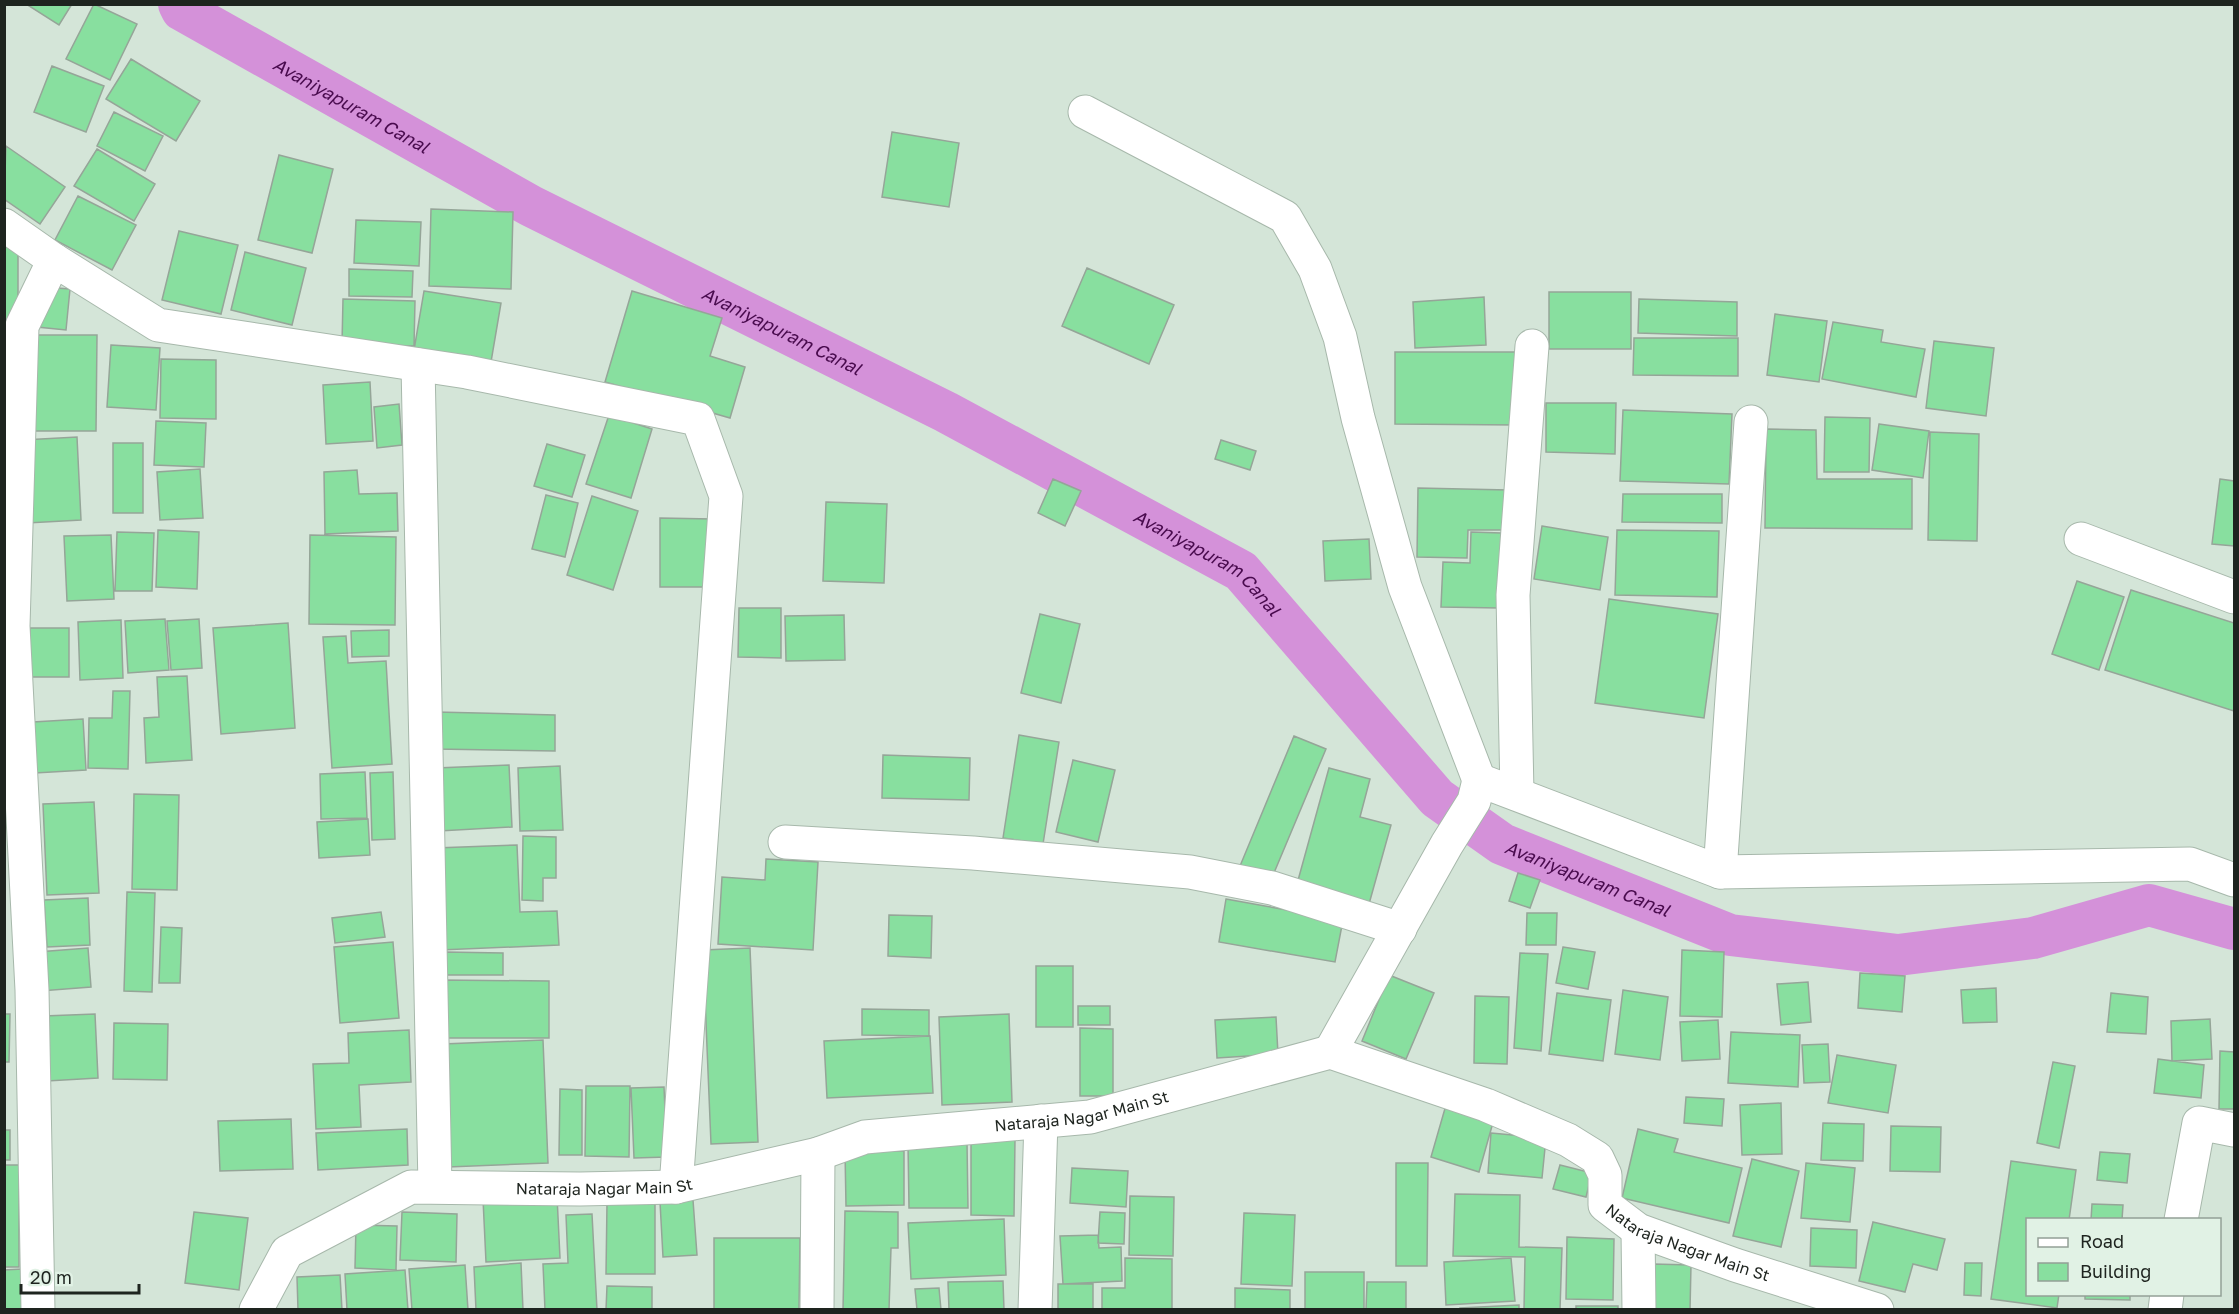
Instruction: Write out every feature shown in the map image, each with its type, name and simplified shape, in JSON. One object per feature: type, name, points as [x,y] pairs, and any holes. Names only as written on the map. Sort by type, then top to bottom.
[{"type":"street","points":[[1085,112],[1285,217],[1315,269],[1340,337],[1358,418],[1405,587],[1477,791],[1330,1052]]},
{"type":"street","points":[[4,225],[54,260],[158,325],[418,364],[698,419],[726,496],[676,1187]]},
{"type":"street","points":[[38,1310],[32,990],[9,626],[22,326],[54,260]]},
{"type":"street","points":[[1517,794],[1513,595],[1532,346]]},
{"type":"street","points":[[418,364],[435,1186]]},
{"type":"street","points":[[1720,872],[1750,422]]},
{"type":"street","points":[[2081,539],[2235,597]]},
{"type":"street","points":[[1477,791],[1517,794],[1720,872],[2190,864],[2235,880]]},
{"type":"street","points":[[786,842],[973,854],[1190,872],[1272,888],[1400,928]]},
{"type":"street","name":"Nataraja Nagar Main St","points":[[256,1310],[287,1252],[411,1187],[580,1189],[676,1187],[818,1154],[865,1137],[1090,1117],[1330,1052],[1486,1105],[1568,1140],[1597,1158],[1605,1175],[1605,1205],[1638,1230],[1735,1265],[1877,1310]]},
{"type":"street","points":[[1035,1310],[1041,1121]]},
{"type":"street","points":[[2181,1218],[2199,1123],[2235,1130]]},
{"type":"street","points":[[817,1310],[818,1154]]},
{"type":"street","points":[[1638,1230],[1639,1310]]},
{"type":"building","points":[[26,4],[72,4],[59,25]]},
{"type":"building","points":[[94,4],[137,24],[110,80],[66,59]]},
{"type":"building","points":[[131,59],[200,101],[176,141],[106,99]]},
{"type":"building","points":[[52,66],[104,86],[86,132],[34,112]]},
{"type":"building","points":[[114,112],[163,136],[145,171],[97,146]]},
{"type":"building","points":[[892,132],[959,143],[949,207],[882,197]]},
{"type":"building","points":[[6,146],[65,187],[40,224],[4,199]]},
{"type":"building","points":[[97,149],[155,184],[134,221],[74,186]]},
{"type":"building","points":[[279,155],[333,169],[312,253],[258,240]]},
{"type":"building","points":[[78,196],[136,225],[112,270],[55,240]]},
{"type":"building","points":[[431,209],[513,212],[511,289],[429,286]]},
{"type":"building","points":[[356,220],[421,222],[419,266],[354,263]]},
{"type":"building","points":[[179,231],[238,245],[221,314],[162,300]]},
{"type":"building","points":[[4,237],[18,237],[18,320],[4,320]]},
{"type":"building","points":[[245,252],[306,268],[292,325],[231,310]]},
{"type":"building","points":[[1087,268],[1174,305],[1149,364],[1062,326]]},
{"type":"building","points":[[349,269],[413,271],[412,297],[349,296]]},
{"type":"building","points":[[42,287],[70,289],[66,330],[37,327]]},
{"type":"building","points":[[424,291],[501,303],[491,362],[414,350]]},
{"type":"building","points":[[632,291],[722,318],[710,356],[745,367],[730,418],[605,382]]},
{"type":"building","points":[[1549,292],[1631,292],[1631,349],[1549,349]]},
{"type":"building","points":[[1484,297],[1486,345],[1415,348],[1413,302]]},
{"type":"building","points":[[343,299],[415,301],[414,346],[342,344]]},
{"type":"building","points":[[1639,299],[1737,302],[1737,336],[1638,333]]},
{"type":"building","points":[[1775,314],[1827,321],[1819,382],[1767,375]]},
{"type":"building","points":[[1833,322],[1883,330],[1881,342],[1925,349],[1916,397],[1822,379]]},
{"type":"building","points":[[30,335],[97,335],[96,431],[29,431]]},
{"type":"building","points":[[1634,338],[1738,338],[1738,376],[1633,375]]},
{"type":"building","points":[[1934,341],[1994,348],[1986,416],[1926,408]]},
{"type":"building","points":[[111,345],[160,348],[156,410],[107,407]]},
{"type":"building","points":[[1395,352],[1517,352],[1517,425],[1395,424]]},
{"type":"building","points":[[161,359],[216,360],[216,419],[160,418]]},
{"type":"building","points":[[370,382],[373,441],[326,444],[323,385]]},
{"type":"building","points":[[1546,403],[1616,403],[1615,454],[1546,452]]},
{"type":"building","points":[[399,404],[402,445],[377,448],[374,407]]},
{"type":"building","points":[[1623,410],[1732,414],[1729,484],[1620,481]]},
{"type":"building","points":[[609,415],[652,429],[631,498],[586,484]]},
{"type":"building","points":[[1825,417],[1870,418],[1869,472],[1824,472]]},
{"type":"building","points":[[156,421],[206,423],[204,467],[154,465]]},
{"type":"building","points":[[1879,424],[1929,431],[1923,478],[1872,470]]},
{"type":"building","points":[[1766,429],[1816,430],[1817,479],[1912,479],[1912,529],[1765,528]]},
{"type":"building","points":[[1930,432],[1979,434],[1977,541],[1928,540]]},
{"type":"building","points":[[77,437],[81,520],[27,523],[23,440]]},
{"type":"building","points":[[1221,440],[1256,451],[1250,470],[1215,459]]},
{"type":"building","points":[[113,443],[143,443],[143,513],[113,513]]},
{"type":"building","points":[[547,444],[585,455],[572,497],[534,486]]},
{"type":"building","points":[[200,469],[203,518],[160,520],[157,472]]},
{"type":"building","points":[[357,470],[359,494],[397,493],[398,531],[325,534],[324,472]]},
{"type":"building","points":[[1053,479],[1081,491],[1065,526],[1038,513]]},
{"type":"building","points":[[2220,479],[2234,481],[2234,546],[2212,544]]},
{"type":"building","points":[[1418,488],[1508,490],[1506,530],[1468,530],[1467,558],[1417,557]]},
{"type":"building","points":[[1623,494],[1722,494],[1722,523],[1622,522]]},
{"type":"building","points":[[546,495],[578,503],[565,557],[532,549]]},
{"type":"building","points":[[592,496],[638,511],[613,590],[567,575]]},
{"type":"building","points":[[826,502],[887,504],[884,583],[823,581]]},
{"type":"building","points":[[660,518],[712,519],[711,587],[660,587]]},
{"type":"building","points":[[1542,526],[1608,537],[1600,590],[1534,579]]},
{"type":"building","points":[[158,530],[199,532],[197,589],[156,587]]},
{"type":"building","points":[[1617,530],[1719,531],[1717,597],[1615,595]]},
{"type":"building","points":[[117,532],[154,533],[152,591],[115,591]]},
{"type":"building","points":[[1471,532],[1501,533],[1499,608],[1441,607],[1443,562],[1470,563]]},
{"type":"building","points":[[111,535],[114,599],[67,601],[64,536]]},
{"type":"building","points":[[310,535],[396,537],[395,625],[309,624]]},
{"type":"building","points":[[1369,539],[1371,579],[1325,581],[1323,541]]},
{"type":"building","points":[[2077,581],[2124,597],[2099,670],[2052,654]]},
{"type":"building","points":[[2131,590],[2234,623],[2234,711],[2105,670]]},
{"type":"building","points":[[1609,599],[1718,614],[1704,718],[1595,703]]},
{"type":"building","points":[[739,608],[781,608],[781,658],[738,657]]},
{"type":"building","points":[[1040,614],[1080,624],[1061,703],[1021,693]]},
{"type":"building","points":[[844,615],[845,660],[786,661],[785,616]]},
{"type":"building","points":[[165,619],[169,670],[128,673],[125,621]]},
{"type":"building","points":[[199,619],[202,668],[171,670],[167,621]]},
{"type":"building","points":[[121,620],[123,678],[80,680],[78,622]]},
{"type":"building","points":[[288,623],[295,728],[221,734],[213,628]]},
{"type":"building","points":[[30,628],[69,628],[69,677],[29,677]]},
{"type":"building","points":[[389,630],[389,656],[352,657],[351,631]]},
{"type":"building","points":[[346,636],[348,663],[386,661],[392,764],[332,768],[323,637]]},
{"type":"building","points":[[187,676],[192,760],[146,763],[144,718],[159,717],[157,677]]},
{"type":"building","points":[[113,691],[130,691],[128,769],[88,768],[89,718],[112,718]]},
{"type":"building","points":[[436,712],[555,715],[555,751],[436,749]]},
{"type":"building","points":[[83,719],[86,770],[35,773],[33,722]]},
{"type":"building","points":[[1019,735],[1059,742],[1043,844],[1003,838]]},
{"type":"building","points":[[1294,736],[1326,749],[1271,880],[1240,866]]},
{"type":"building","points":[[883,755],[970,758],[969,800],[882,798]]},
{"type":"building","points":[[1073,760],[1115,770],[1098,842],[1056,832]]},
{"type":"building","points":[[509,765],[512,827],[439,831],[436,768]]},
{"type":"building","points":[[560,766],[563,830],[520,831],[518,768]]},
{"type":"building","points":[[1329,768],[1370,779],[1360,817],[1391,825],[1369,904],[1297,884]]},
{"type":"building","points":[[365,772],[367,818],[321,819],[320,774]]},
{"type":"building","points":[[393,772],[395,839],[372,840],[370,773]]},
{"type":"building","points":[[134,794],[179,795],[177,890],[132,889]]},
{"type":"building","points":[[94,802],[99,893],[47,895],[43,804]]},
{"type":"building","points":[[368,819],[370,855],[319,858],[317,822]]},
{"type":"building","points":[[523,836],[556,837],[556,878],[543,878],[543,901],[522,900]]},
{"type":"building","points":[[517,845],[520,912],[557,911],[559,945],[440,950],[435,848]]},
{"type":"building","points":[[766,859],[818,862],[813,950],[718,944],[722,877],[765,880]]},
{"type":"building","points":[[1518,873],[1540,880],[1530,908],[1509,901]]},
{"type":"building","points":[[127,892],[155,893],[152,992],[124,991]]},
{"type":"building","points":[[88,898],[90,945],[47,947],[44,900]]},
{"type":"building","points":[[1226,899],[1343,920],[1335,962],[1219,942]]},
{"type":"building","points":[[381,912],[385,937],[335,943],[332,918]]},
{"type":"building","points":[[1527,913],[1557,913],[1556,945],[1526,945]]},
{"type":"building","points":[[889,915],[932,916],[931,958],[888,956]]},
{"type":"building","points":[[161,927],[182,928],[180,983],[159,983]]},
{"type":"building","points":[[393,942],[399,1018],[340,1023],[334,947]]},
{"type":"building","points":[[1563,947],[1595,952],[1588,989],[1556,983]]},
{"type":"building","points":[[88,948],[91,987],[40,991],[37,952]]},
{"type":"building","points":[[750,948],[758,1142],[711,1144],[703,950]]},
{"type":"building","points":[[1682,950],[1724,952],[1722,1017],[1680,1016]]},
{"type":"building","points":[[445,952],[503,953],[503,975],[445,975]]},
{"type":"building","points":[[1520,953],[1548,954],[1541,1051],[1514,1048]]},
{"type":"building","points":[[1036,966],[1073,966],[1073,1027],[1036,1027]]},
{"type":"building","points":[[1860,973],[1905,976],[1902,1012],[1858,1008]]},
{"type":"building","points":[[1389,975],[1434,993],[1406,1059],[1362,1041]]},
{"type":"building","points":[[441,980],[549,981],[549,1038],[441,1038]]},
{"type":"building","points":[[1808,982],[1811,1022],[1781,1025],[1777,984]]},
{"type":"building","points":[[1996,988],[1997,1022],[1963,1023],[1961,990]]},
{"type":"building","points":[[1623,990],[1668,997],[1660,1060],[1615,1054]]},
{"type":"building","points":[[1557,993],[1611,1000],[1603,1061],[1549,1054]]},
{"type":"building","points":[[2111,993],[2148,997],[2146,1034],[2107,1032]]},
{"type":"building","points":[[1475,996],[1509,997],[1507,1064],[1474,1063]]},
{"type":"building","points":[[1078,1006],[1110,1006],[1110,1025],[1078,1025]]},
{"type":"building","points":[[862,1009],[929,1010],[929,1036],[862,1035]]},
{"type":"building","points":[[4,1014],[10,1014],[9,1062],[4,1062]]},
{"type":"building","points":[[95,1014],[98,1078],[47,1081],[44,1016]]},
{"type":"building","points":[[1009,1014],[1012,1102],[942,1105],[939,1017]]},
{"type":"building","points":[[1276,1017],[1278,1054],[1217,1058],[1215,1020]]},
{"type":"building","points":[[2210,1019],[2212,1059],[2172,1061],[2171,1021]]},
{"type":"building","points":[[1718,1020],[1720,1059],[1682,1061],[1680,1022]]},
{"type":"building","points":[[114,1023],[168,1024],[167,1080],[113,1079]]},
{"type":"building","points":[[1080,1028],[1113,1029],[1113,1096],[1080,1096]]},
{"type":"building","points":[[409,1030],[411,1082],[359,1085],[361,1127],[316,1129],[313,1064],[349,1063],[348,1033]]},
{"type":"building","points":[[1731,1032],[1800,1035],[1798,1087],[1728,1083]]},
{"type":"building","points":[[930,1036],[933,1093],[827,1098],[824,1041]]},
{"type":"building","points":[[543,1040],[548,1163],[448,1167],[443,1044]]},
{"type":"building","points":[[1828,1044],[1830,1082],[1804,1083],[1802,1045]]},
{"type":"building","points":[[2220,1051],[2234,1052],[2234,1109],[2219,1109]]},
{"type":"building","points":[[1837,1055],[1896,1065],[1888,1113],[1828,1103]]},
{"type":"building","points":[[2158,1059],[2204,1065],[2201,1098],[2154,1093]]},
{"type":"building","points":[[2053,1062],[2075,1066],[2059,1148],[2037,1143]]},
{"type":"building","points":[[586,1086],[630,1086],[629,1157],[585,1156]]},
{"type":"building","points":[[664,1087],[667,1157],[634,1158],[631,1088]]},
{"type":"building","points":[[560,1089],[582,1090],[582,1155],[559,1155]]},
{"type":"building","points":[[1686,1097],[1724,1099],[1722,1126],[1684,1123]]},
{"type":"building","points":[[1781,1103],[1782,1154],[1742,1155],[1740,1105]]},
{"type":"building","points":[[1446,1105],[1494,1119],[1479,1172],[1431,1157]]},
{"type":"building","points":[[291,1119],[293,1169],[220,1171],[218,1121]]},
{"type":"building","points":[[1823,1123],[1864,1124],[1863,1161],[1821,1160]]},
{"type":"building","points":[[1891,1126],[1941,1127],[1940,1172],[1890,1171]]},
{"type":"building","points":[[407,1129],[408,1165],[318,1170],[316,1133]]},
{"type":"building","points":[[1638,1129],[1678,1139],[1674,1152],[1742,1168],[1729,1223],[1622,1198]]},
{"type":"building","points":[[4,1130],[10,1130],[10,1160],[4,1160]]},
{"type":"building","points":[[1491,1133],[1546,1138],[1542,1178],[1488,1173]]},
{"type":"building","points":[[971,1138],[1015,1139],[1014,1216],[971,1215]]},
{"type":"building","points":[[967,1142],[968,1208],[909,1208],[908,1143]]},
{"type":"building","points":[[845,1151],[904,1151],[904,1205],[846,1206]]},
{"type":"building","points":[[2100,1152],[2130,1154],[2127,1183],[2097,1180]]},
{"type":"building","points":[[1752,1159],[1799,1171],[1781,1247],[1733,1236]]},
{"type":"building","points":[[2011,1161],[2076,1170],[2069,1218],[2026,1218],[2026,1296],[2059,1296],[2057,1308],[1991,1299]]},
{"type":"building","points":[[1396,1163],[1428,1163],[1427,1266],[1396,1266]]},
{"type":"building","points":[[1806,1163],[1855,1168],[1850,1222],[1801,1218]]},
{"type":"building","points":[[4,1165],[19,1165],[19,1267],[4,1267]]},
{"type":"building","points":[[1560,1165],[1592,1173],[1586,1197],[1553,1189]]},
{"type":"building","points":[[1072,1168],[1128,1171],[1126,1207],[1070,1203]]},
{"type":"building","points":[[1455,1194],[1520,1195],[1519,1247],[1562,1248],[1560,1310],[1524,1310],[1525,1257],[1453,1256]]},
{"type":"building","points":[[557,1196],[560,1258],[486,1262],[483,1199]]},
{"type":"building","points":[[1130,1196],[1174,1197],[1173,1256],[1129,1255]]},
{"type":"building","points":[[693,1200],[697,1255],[663,1257],[660,1202]]},
{"type":"building","points":[[607,1203],[655,1203],[655,1274],[606,1274]]},
{"type":"building","points":[[2092,1204],[2123,1205],[2122,1218],[2091,1218]]},
{"type":"building","points":[[845,1211],[898,1212],[898,1248],[891,1248],[889,1310],[843,1310]]},
{"type":"building","points":[[194,1212],[248,1218],[239,1290],[185,1283]]},
{"type":"building","points":[[402,1212],[457,1214],[456,1262],[400,1260]]},
{"type":"building","points":[[1100,1212],[1125,1213],[1124,1244],[1098,1243]]},
{"type":"building","points":[[1244,1213],[1295,1215],[1292,1286],[1241,1284]]},
{"type":"building","points":[[592,1214],[597,1310],[545,1310],[543,1264],[568,1263],[566,1215]]},
{"type":"building","points":[[1004,1219],[1006,1275],[911,1279],[908,1223]]},
{"type":"building","points":[[1873,1222],[1945,1239],[1937,1270],[1913,1264],[1905,1292],[1859,1281]]},
{"type":"building","points":[[356,1225],[397,1226],[396,1270],[355,1268]]},
{"type":"building","points":[[1811,1228],[1857,1230],[1856,1268],[1810,1266]]},
{"type":"building","points":[[1098,1235],[1099,1248],[1121,1247],[1122,1281],[1063,1284],[1060,1236]]},
{"type":"building","points":[[1567,1237],[1614,1239],[1613,1300],[1566,1299]]},
{"type":"building","points":[[714,1238],[800,1238],[799,1310],[714,1310]]},
{"type":"building","points":[[1125,1258],[1172,1259],[1172,1310],[1102,1310],[1102,1288],[1125,1288]]},
{"type":"building","points":[[1511,1258],[1515,1301],[1446,1305],[1444,1262]]},
{"type":"building","points":[[521,1263],[523,1310],[476,1310],[474,1267]]},
{"type":"building","points":[[1965,1263],[1982,1263],[1981,1296],[1964,1295]]},
{"type":"building","points":[[1653,1264],[1691,1265],[1690,1310],[1653,1310]]},
{"type":"building","points":[[465,1265],[468,1310],[412,1310],[409,1269]]},
{"type":"building","points":[[22,1269],[25,1310],[4,1310],[4,1270]]},
{"type":"building","points":[[405,1270],[408,1310],[347,1310],[345,1274]]},
{"type":"building","points":[[1305,1272],[1364,1272],[1364,1310],[1305,1310]]},
{"type":"building","points":[[340,1275],[342,1310],[298,1310],[297,1277]]},
{"type":"building","points":[[1003,1281],[1004,1310],[949,1310],[948,1282]]},
{"type":"building","points":[[1367,1282],[1406,1282],[1406,1310],[1366,1310]]},
{"type":"building","points":[[1058,1284],[1093,1284],[1093,1310],[1058,1310]]},
{"type":"building","points":[[607,1286],[652,1287],[652,1310],[606,1310]]},
{"type":"building","points":[[939,1288],[941,1310],[917,1310],[915,1289]]},
{"type":"building","points":[[1235,1288],[1290,1290],[1290,1310],[1235,1310]]},
{"type":"building","points":[[2085,1296],[2130,1296],[2130,1300],[2085,1299]]},
{"type":"building","points":[[1519,1305],[1519,1310],[1460,1310],[1460,1308]]},
{"type":"building","points":[[1576,1306],[1618,1306],[1618,1310],[1576,1310]]},
{"type":"waterway","name":"Avaniyapuram Canal","points":[[179,4],[182,10],[531,206],[946,412],[1241,571],[1437,798],[1502,844],[1730,935],[1898,955],[2033,938],[2149,905],[2234,929]]}]
